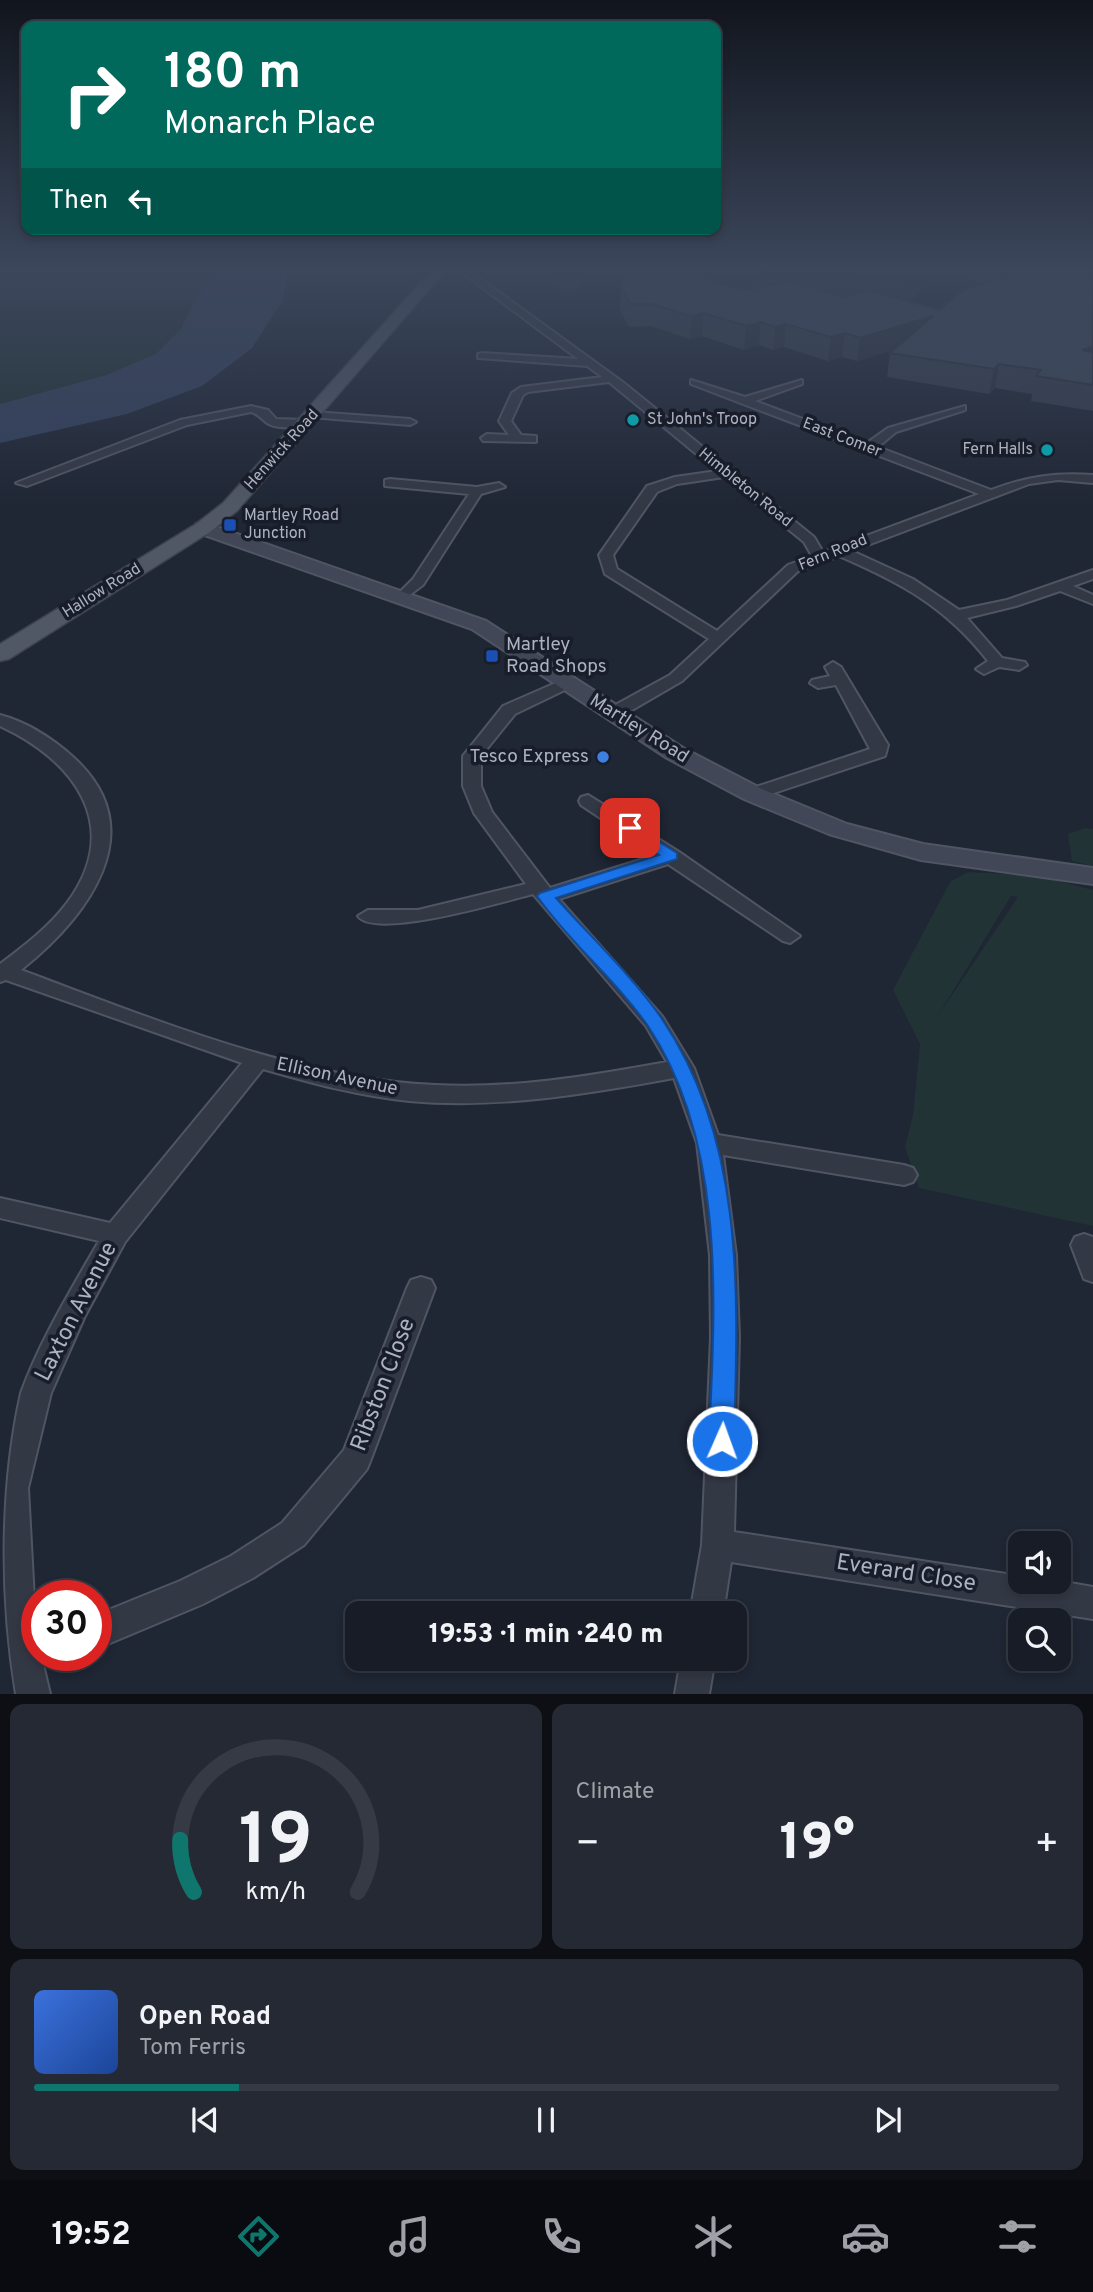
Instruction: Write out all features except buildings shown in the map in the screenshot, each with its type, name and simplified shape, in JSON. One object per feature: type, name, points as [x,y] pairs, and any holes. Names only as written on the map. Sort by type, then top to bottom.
[{"type":"main road","name":"Henwick Road","points":[[203,528],[230,507],[370,350]]},
{"type":"main road","name":"Martley Road","points":[[203,528],[479,625],[676,753],[752,794],[838,829],[920,852],[1093,876]]},
{"type":"main road","name":"Hallow Road","points":[[0,654],[203,528]]},
{"type":"street","name":"Himbleton Road","points":[[573,350],[809,540],[819,557]]},
{"type":"street","points":[[482,356],[591,363]]},
{"type":"street","points":[[513,438],[516,433],[505,421],[518,393],[611,379]]},
{"type":"street","name":"East Comer","points":[[695,382],[990,494]]},
{"type":"street","points":[[745,401],[798,382]]},
{"type":"street","points":[[869,448],[892,430],[961,408]]},
{"type":"street","points":[[22,483],[184,422],[251,409],[264,412],[273,422],[310,419],[410,422]]},
{"type":"street","points":[[487,438],[532,439]]},
{"type":"street","points":[[720,639],[610,571],[606,555],[652,489],[675,481],[725,473]]},
{"type":"street","name":"Fern Road","points":[[614,713],[676,678],[793,568],[1037,478],[1058,476],[1093,479]]},
{"type":"street","points":[[387,484],[477,491],[499,487]]},
{"type":"street","points":[[402,596],[418,582],[477,491]]},
{"type":"street","points":[[838,550],[921,586],[959,615],[990,665],[1019,665]]},
{"type":"street","points":[[959,615],[1011,603],[1093,574]]},
{"type":"street","points":[[1059,585],[1093,600]]},
{"type":"street","points":[[752,794],[879,752],[880,745],[836,674],[818,683]]},
{"type":"street","points":[[567,683],[509,710],[472,756],[472,786],[483,813],[542,892],[654,1021],[682,1068],[709,1143],[723,1255],[725,1323],[718,1545],[708,1601]]},
{"type":"street","points":[[0,720],[22,728],[61,754],[86,781],[96,799],[101,819],[97,859],[81,897],[63,921],[3,974]]},
{"type":"street","points":[[588,801],[790,936]]},
{"type":"street","points":[[368,916],[418,916],[542,892],[671,856]]},
{"type":"street","name":"Ellison Avenue","points":[[3,974],[123,1017],[258,1059],[320,1077],[373,1087],[455,1095],[571,1089],[682,1068]]},
{"type":"street","name":"Laxton Avenue","points":[[21,1604],[6,1489],[36,1393],[73,1311],[116,1235],[258,1059]]},
{"type":"street","points":[[709,1143],[904,1175]]},
{"type":"street","points":[[0,1208],[116,1235]]},
{"type":"street","points":[[1084,1245],[1093,1271]]},
{"type":"street","name":"Ribston Close","points":[[112,1625],[211,1583],[242,1567],[293,1534],[356,1459],[421,1289]]},
{"type":"street","name":"Everard Close","points":[[718,1545],[1093,1603]]},
{"type":"street","name":"Laxton Avenue","points":[[31,1671],[33,1693]]},
{"type":"street","points":[[692,1693],[696,1671]]},
{"type":"shaded area","points":[[0,350],[160,350],[106,375],[0,404]]},
{"type":"shaded area","points":[[1085,828],[1093,829],[1093,866],[1072,861],[1068,834]]},
{"type":"shaded area","points":[[968,872],[1038,876],[1093,890],[1093,1226],[919,1188],[905,1147],[913,1115],[920,1044],[893,990],[950,882]],"holes":[[[1011,896],[1018,897],[937,1017]]]},
{"type":"water","points":[[160,350],[249,350],[202,386],[127,414],[0,443],[0,404],[106,375]]},
{"type":"place","name":"St John's Troop","points":[[633,420]]},
{"type":"place","name":"Fern Halls","points":[[1047,450]]},
{"type":"place","name":"Martley Road Junction","points":[[230,525]]},
{"type":"place","name":"Martley Road Shops","points":[[492,656]]},
{"type":"place","name":"Tesco Express","points":[[603,757]]},
{"type":"route","points":[[630,828],[671,856],[546,896],[654,1021],[682,1068],[709,1143],[723,1255],[725,1337],[722,1441]]}]
